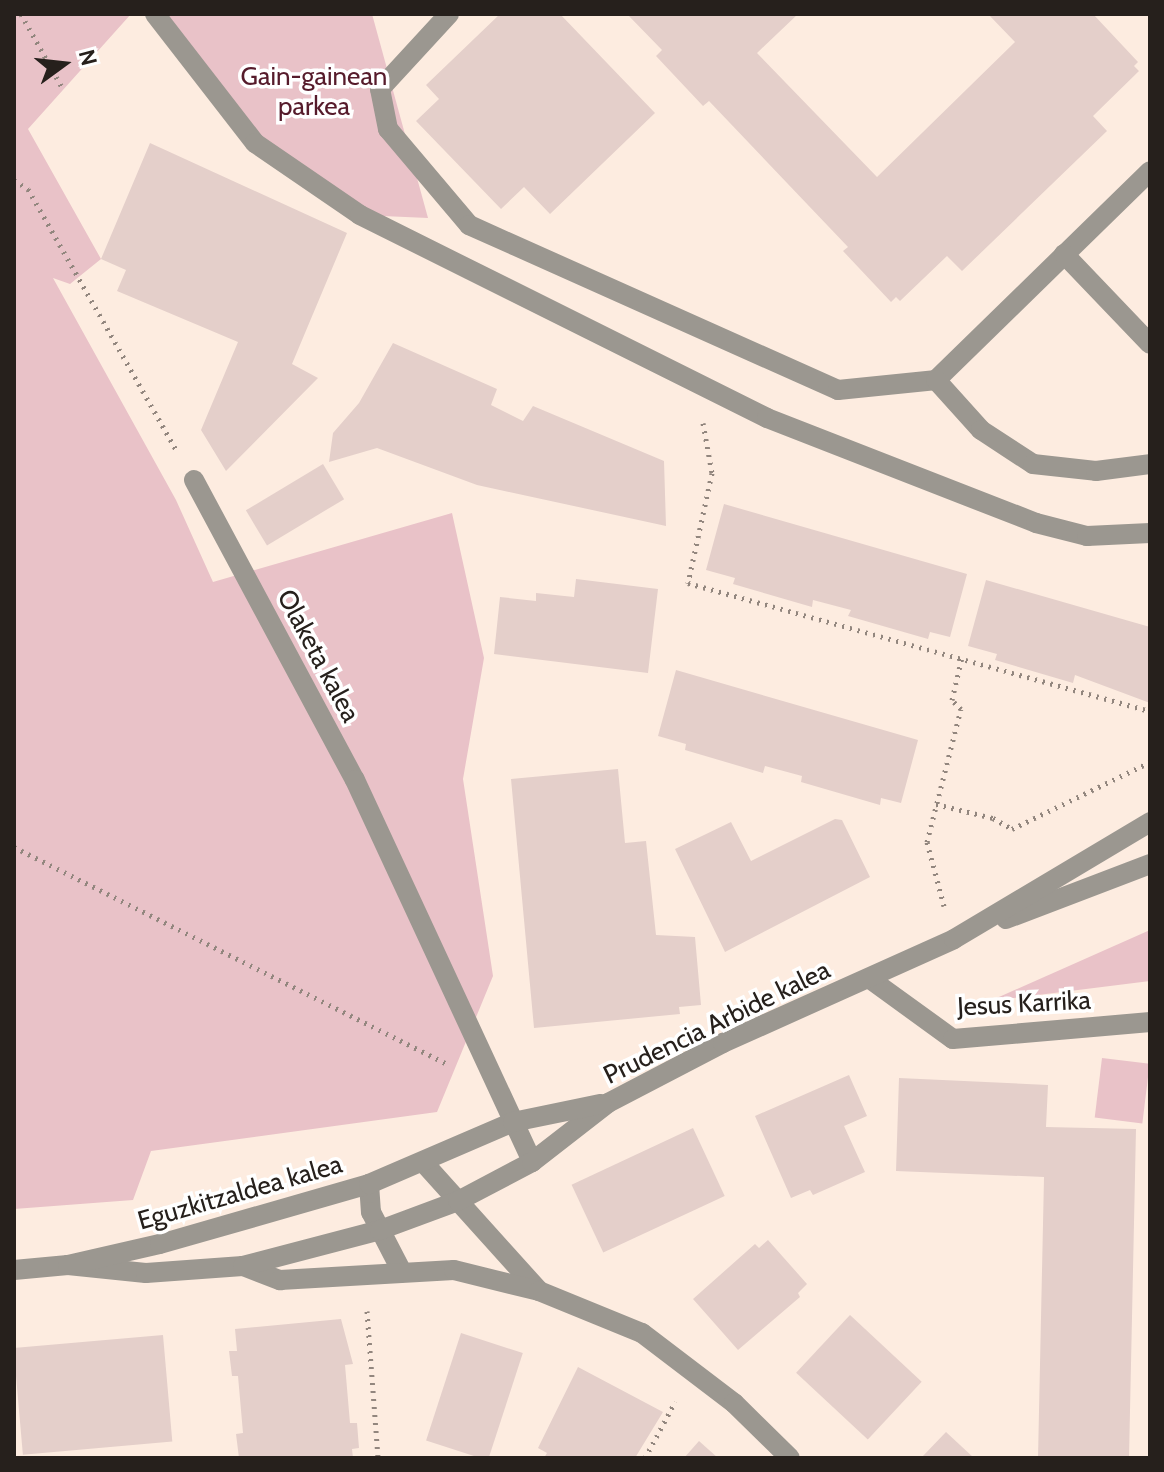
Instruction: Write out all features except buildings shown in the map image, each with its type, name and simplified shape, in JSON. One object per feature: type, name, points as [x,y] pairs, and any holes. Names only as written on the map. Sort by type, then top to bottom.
[{"type":"street","points":[[155,14],[255,143],[360,215],[767,418],[1036,523],[1087,536],[1150,533]]},
{"type":"street","points":[[449,14],[380,89],[388,129],[469,225],[838,390],[936,380],[1150,171]]},
{"type":"street","points":[[1064,254],[1150,344]]},
{"type":"street","points":[[936,380],[981,430],[1033,464],[1096,471],[1150,464]]},
{"type":"street","name":"Olaketa kalea","points":[[194,480],[355,780],[532,1162]]},
{"type":"street","name":"Prudencia Arbide kalea","points":[[954,939],[1150,822]]},
{"type":"street","name":"Prudencia Arbide kalea","points":[[243,1266],[380,1230],[458,1201],[532,1162],[608,1103],[723,1043],[954,939],[1150,864]]},
{"type":"street","name":"Jesus Karrika","points":[[870,979],[953,1039],[1150,1022]]},
{"type":"street","name":"Eguzkitzaldea kalea","points":[[14,1270],[68,1265],[369,1184],[513,1122],[608,1103]]},
{"type":"street","name":"Eguzkitzaldea kalea","points":[[423,1162],[539,1291]]},
{"type":"street","points":[[369,1184],[371,1212],[402,1272]]},
{"type":"street","name":"Eguzkitzaldea kalea","points":[[68,1265],[146,1273],[243,1266],[280,1280],[454,1270],[539,1291],[642,1333],[734,1403],[790,1458]]},
{"type":"path","points":[[21,14],[63,89]]},
{"type":"path","points":[[14,180],[28,189],[194,480]]},
{"type":"path","points":[[702,438],[712,473],[688,583],[1150,711]]},
{"type":"path","points":[[936,877],[927,842],[961,709],[952,700],[962,657]]},
{"type":"path","points":[[936,804],[993,818],[1012,829],[1150,762]]},
{"type":"path","points":[[14,847],[495,1086]]},
{"type":"path","points":[[366,1302],[378,1458]]},
{"type":"path","points":[[645,1458],[678,1398]]},
{"type":"green space","points":[[14,14],[131,14],[28,129],[101,259],[70,284],[53,278],[176,500],[213,582],[452,513],[484,658],[463,779],[493,976],[437,1112],[151,1151],[133,1200],[14,1209]]},
{"type":"green space","name":"Gain-gainean parkea","points":[[155,14],[372,14],[428,218],[360,215],[255,143]]},
{"type":"green space","points":[[1150,930],[1150,981],[990,1001]]},
{"type":"green space","points":[[1102,1058],[1150,1064],[1142,1123],[1095,1118]]}]
